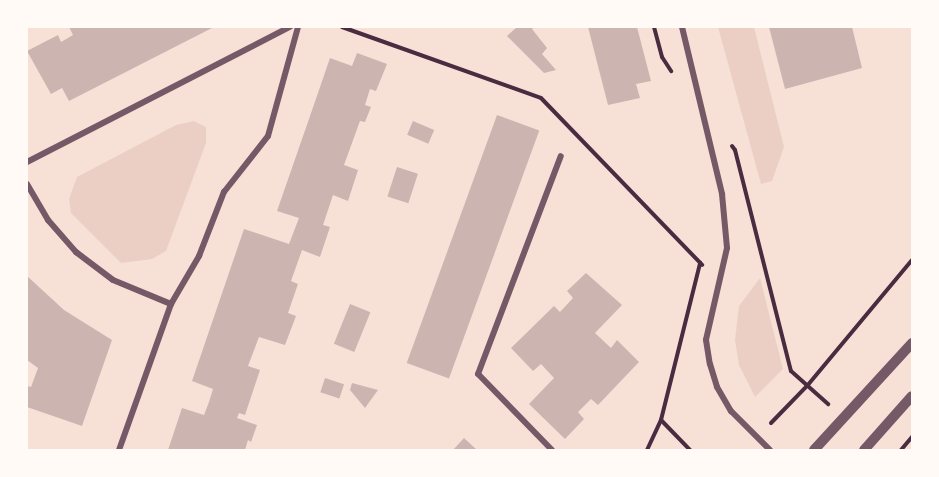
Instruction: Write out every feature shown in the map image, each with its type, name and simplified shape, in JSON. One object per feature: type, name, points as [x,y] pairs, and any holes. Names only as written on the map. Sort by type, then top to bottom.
[{"type":"street","points":[[27,162],[290,27]]},
{"type":"street","points":[[119,450],[171,304],[199,256],[224,192],[268,136],[298,27]]},
{"type":"street","points":[[682,27],[722,194],[727,248],[706,340],[710,364],[717,387],[731,411],[770,450]]},
{"type":"street","points":[[552,450],[478,374],[561,156]]},
{"type":"street","points":[[27,184],[48,220],[76,252],[113,280],[171,304]]},
{"type":"street","points":[[814,450],[912,342]]},
{"type":"street","points":[[864,450],[912,396]]},
{"type":"path","points":[[342,27],[541,98],[720,286]]},
{"type":"path","points":[[654,27],[662,57],[676,79]]},
{"type":"path","points":[[729,143],[735,150],[791,370],[807,386]]},
{"type":"path","points":[[647,450],[661,420],[703,252]]},
{"type":"path","points":[[756,437],[807,386],[912,260]]},
{"type":"path","points":[[661,420],[690,450]]},
{"type":"path","points":[[901,450],[912,437]]},
{"type":"shaded area","points":[[718,27],[754,27],[784,147],[772,181],[761,184]]},
{"type":"shaded area","points":[[194,121],[206,127],[206,143],[166,251],[152,259],[121,263],[71,213],[69,199],[77,177],[176,125]]},
{"type":"shaded area","points":[[760,278],[783,369],[755,397],[739,365],[735,340],[739,306]]},
{"type":"building","points":[[69,27],[214,27],[69,101],[62,88],[51,94],[27,51],[58,35],[61,42],[73,35]]},
{"type":"building","points":[[517,27],[535,27],[532,29],[547,48],[542,54],[556,70],[544,73],[507,36]]},
{"type":"building","points":[[588,27],[637,27],[651,81],[636,84],[640,98],[608,105]]},
{"type":"building","points":[[769,27],[852,27],[862,68],[785,89]]},
{"type":"building","points":[[357,53],[387,64],[376,91],[370,89],[365,105],[371,107],[365,122],[360,121],[344,165],[358,170],[348,201],[333,195],[323,225],[330,227],[320,257],[302,250],[291,281],[298,284],[288,313],[296,316],[285,345],[259,337],[248,366],[260,370],[245,415],[239,413],[237,418],[257,425],[251,442],[248,440],[245,450],[168,450],[182,408],[204,415],[209,402],[213,389],[192,381],[244,229],[289,244],[299,218],[277,211],[330,58],[352,66]]},
{"type":"building","points":[[497,115],[539,130],[449,378],[407,363]]},
{"type":"building","points":[[413,121],[434,130],[428,144],[407,135]]},
{"type":"building","points":[[397,167],[418,174],[408,203],[387,196]]},
{"type":"building","points":[[586,273],[622,305],[595,333],[611,348],[617,340],[639,362],[598,405],[591,399],[578,412],[584,419],[565,439],[529,404],[554,378],[541,364],[533,371],[511,348],[554,306],[560,312],[573,298],[567,291]]},
{"type":"building","points":[[27,276],[64,310],[112,340],[82,426],[27,407],[27,386],[31,387],[38,368],[27,360]]},
{"type":"building","points":[[350,304],[370,312],[354,352],[334,344]]},
{"type":"building","points":[[325,378],[344,384],[339,398],[320,392]]},
{"type":"building","points":[[352,383],[378,390],[365,408],[350,390]]},
{"type":"building","points":[[464,438],[477,450],[453,450]]}]
